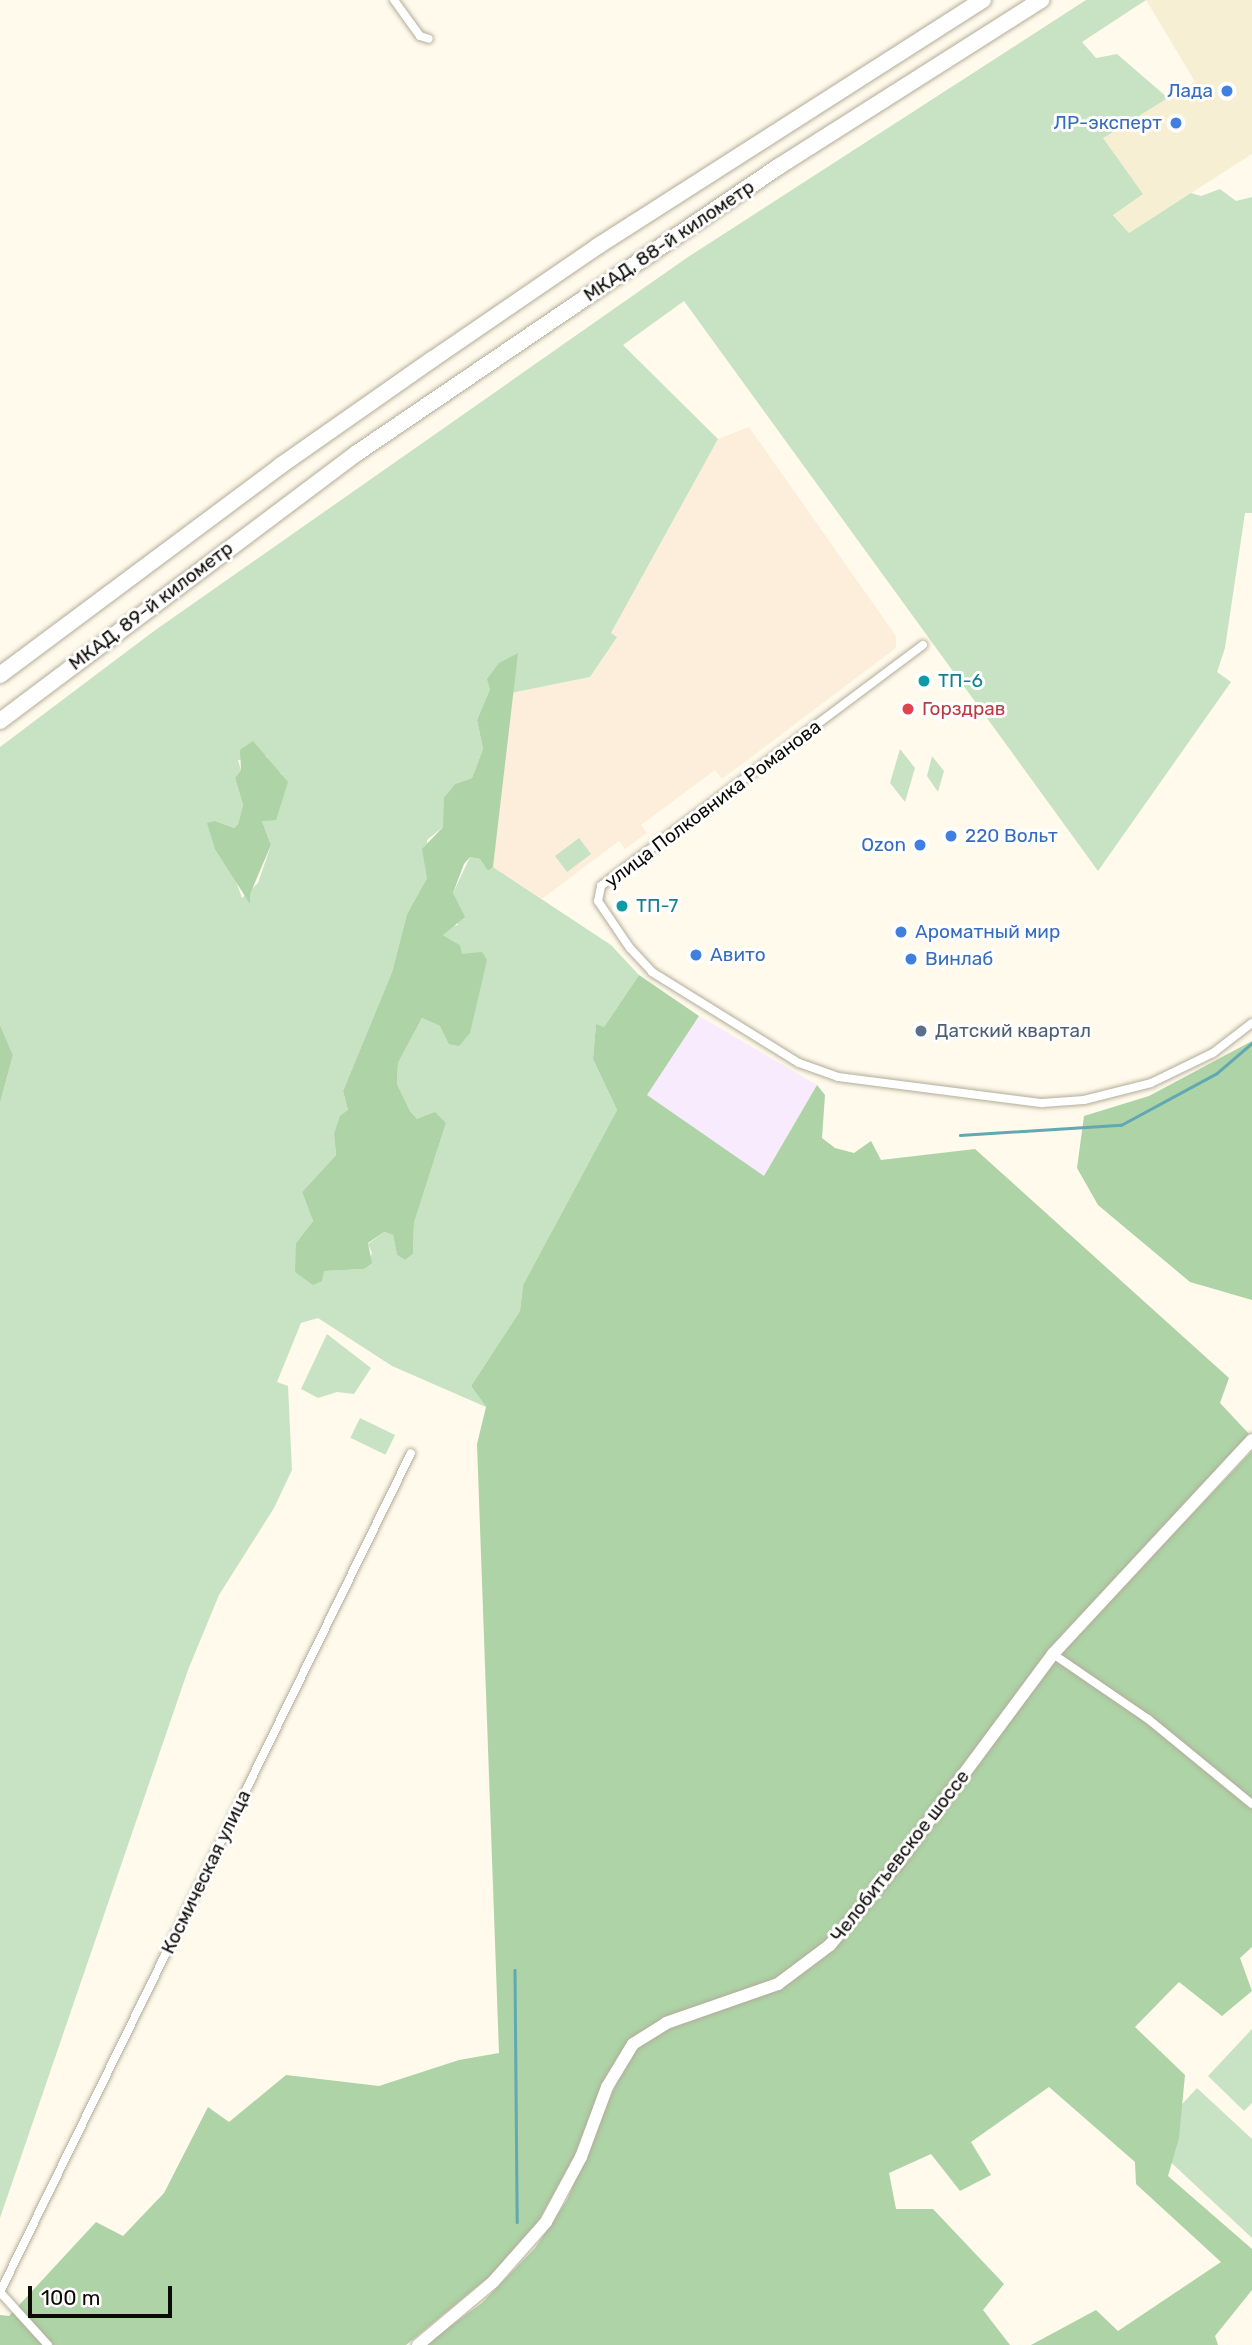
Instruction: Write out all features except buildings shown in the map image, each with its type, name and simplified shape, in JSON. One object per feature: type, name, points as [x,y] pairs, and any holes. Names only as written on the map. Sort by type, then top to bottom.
[{"type":"highway","name":"МКАД, 88-й километр","points":[[280,466],[598,246],[984,0]]},
{"type":"highway","name":"МКАД, 88-й километр","points":[[303,491],[778,167],[1041,0]]},
{"type":"highway","name":"МКАД, 89-й километр","points":[[0,676],[280,466]]},
{"type":"highway","name":"МКАД, 89-й километр","points":[[0,721],[303,491]]},
{"type":"street","points":[[394,0],[420,36],[429,39]]},
{"type":"street","name":"улица Полковника Романова","points":[[923,645],[601,886],[598,901],[630,948],[662,978],[799,1063],[838,1077],[1042,1102],[1084,1100],[1151,1083],[1213,1053],[1252,1023]]},
{"type":"street","name":"Челобитьевское шоссе","points":[[418,2345],[493,2282],[546,2222],[581,2157],[607,2087],[633,2044],[666,2023],[778,1984],[830,1945],[897,1864],[1053,1654],[1252,1440]]},
{"type":"street","name":"Космическая улица","points":[[0,2292],[411,1453]]},
{"type":"street","points":[[1053,1654],[1148,1719],[1252,1804]]},
{"type":"street","points":[[0,2292],[48,2345]]},
{"type":"shaded area","points":[[1146,0],[1252,0],[1252,154],[1129,233],[1113,214],[1102,138],[1195,82]]},
{"type":"shaded area","points":[[749,427],[896,636],[896,648],[722,779],[715,770],[641,825],[647,833],[625,849],[619,841],[542,899],[493,867],[511,693],[590,677],[616,637],[611,633],[718,439]]},
{"type":"shaded area","points":[[699,1016],[817,1085],[765,1177],[647,1095]]},
{"type":"green space","points":[[1086,0],[1146,0],[1082,42],[1096,58],[1117,54],[1168,98],[1103,138],[1143,194],[1113,215],[1129,233],[1191,193],[1201,196],[1220,189],[1236,201],[1252,197],[1252,513],[1245,513],[1225,648],[1217,672],[1231,682],[1098,871],[684,301],[623,345],[718,439],[611,633],[617,637],[590,677],[511,693],[517,654],[490,689],[477,720],[483,749],[472,778],[455,784],[443,827],[427,840],[427,878],[407,914],[392,972],[343,1091],[348,1110],[334,1134],[336,1155],[302,1192],[313,1221],[296,1243],[323,1271],[364,1269],[372,1253],[368,1244],[384,1232],[393,1235],[397,1255],[405,1260],[413,1254],[414,1223],[446,1123],[417,1119],[410,1111],[397,1084],[398,1063],[422,1018],[440,1026],[461,954],[460,945],[443,935],[448,927],[458,925],[453,893],[470,857],[480,859],[488,871],[493,867],[611,945],[639,975],[604,1027],[596,1025],[593,1059],[617,1110],[523,1285],[520,1311],[471,1386],[486,1407],[392,1366],[318,1318],[301,1323],[277,1382],[288,1386],[292,1470],[274,1508],[219,1595],[188,1670],[0,2218],[0,1103],[13,1055],[0,1025],[0,747],[154,631],[688,257]],"holes":[[[267,756],[269,765],[282,774],[262,821],[271,845],[258,883],[242,898],[215,821],[234,828],[238,824],[243,805],[235,778],[241,770],[238,760]]]},
{"type":"green space","points":[[518,653],[493,867],[488,871],[480,859],[470,857],[464,864],[453,893],[465,917],[443,935],[460,945],[462,954],[482,952],[487,960],[470,1033],[459,1046],[449,1044],[440,1026],[422,1018],[398,1063],[397,1084],[410,1111],[417,1119],[435,1112],[446,1123],[414,1223],[413,1254],[405,1260],[397,1255],[393,1235],[384,1232],[368,1243],[372,1263],[364,1269],[324,1271],[322,1281],[313,1285],[295,1272],[296,1243],[313,1221],[302,1192],[336,1155],[334,1134],[340,1116],[348,1110],[343,1091],[392,972],[407,914],[427,878],[422,849],[443,827],[444,798],[455,784],[472,778],[483,749],[477,720],[490,689],[487,679],[499,663]]},
{"type":"green space","points":[[253,741],[288,782],[276,820],[262,821],[271,845],[250,894],[250,904],[215,849],[207,823],[215,821],[234,828],[238,824],[243,805],[235,778],[241,770],[240,750]]},
{"type":"green space","points":[[900,749],[915,768],[905,802],[890,783]]},
{"type":"green space","points":[[932,756],[944,771],[938,792],[927,776]]},
{"type":"green space","points":[[579,838],[591,854],[567,872],[555,856]]},
{"type":"green space","points":[[639,975],[699,1016],[647,1095],[764,1176],[817,1085],[825,1095],[822,1138],[835,1148],[854,1153],[871,1141],[881,1160],[975,1149],[1229,1378],[1220,1403],[1250,1435],[1048,1651],[852,1913],[808,1958],[770,1983],[671,2015],[643,2031],[537,2224],[490,2276],[406,2345],[0,2345],[0,2315],[9,2316],[96,2222],[123,2236],[164,2193],[208,2107],[229,2122],[286,2075],[379,2086],[459,2060],[499,2053],[477,1444],[486,1407],[471,1386],[520,1311],[523,1285],[617,1110],[593,1059],[596,1024],[604,1027]]},
{"type":"green space","points":[[0,1025],[13,1055],[0,1103]]},
{"type":"green space","points":[[1252,1041],[1252,1300],[1190,1282],[1098,1205],[1077,1168],[1084,1116],[1149,1096]]},
{"type":"green space","points":[[327,1334],[371,1368],[354,1394],[337,1392],[318,1398],[301,1389]]},
{"type":"green space","points":[[360,1418],[395,1435],[385,1455],[350,1438]]},
{"type":"green space","points":[[1252,1451],[1252,1947],[1240,1958],[1252,1991],[1222,2016],[1179,1982],[1135,2027],[1185,2075],[1179,2138],[1168,2176],[1252,2249],[1252,2290],[1215,2336],[1218,2345],[1031,2345],[1096,2310],[1118,2331],[1221,2262],[1136,2184],[1135,2162],[1049,2087],[971,2142],[991,2175],[960,2191],[931,2154],[889,2173],[896,2209],[933,2209],[1004,2284],[983,2310],[1010,2345],[424,2345],[482,2303],[535,2248],[567,2200],[622,2069],[637,2047],[663,2031],[784,1987],[826,1956],[855,1927],[1061,1652]]},
{"type":"green space","points":[[1252,2029],[1252,2103],[1244,2111],[1208,2076]]},
{"type":"green space","points":[[1197,2088],[1252,2139],[1252,2238],[1148,2141]]},
{"type":"waterway","points":[[960,1135],[1121,1125],[1217,1073],[1252,1043]]},
{"type":"waterway","points":[[515,1970],[517,2222]]},
{"type":"place","name":"Лада","points":[[1227,91]]},
{"type":"place","name":"ЛР-эксперт","points":[[1176,123]]},
{"type":"place","name":"ТП-6","points":[[924,681]]},
{"type":"place","name":"Горздрав","points":[[908,709]]},
{"type":"place","name":"220 Вольт","points":[[951,836]]},
{"type":"place","name":"Ozon","points":[[920,845]]},
{"type":"place","name":"ТП-7","points":[[622,906]]},
{"type":"place","name":"Ароматный мир","points":[[901,932]]},
{"type":"place","name":"Авито","points":[[696,955]]},
{"type":"place","name":"Винлаб","points":[[911,959]]},
{"type":"place","name":"Датский квартал","points":[[921,1031]]}]
